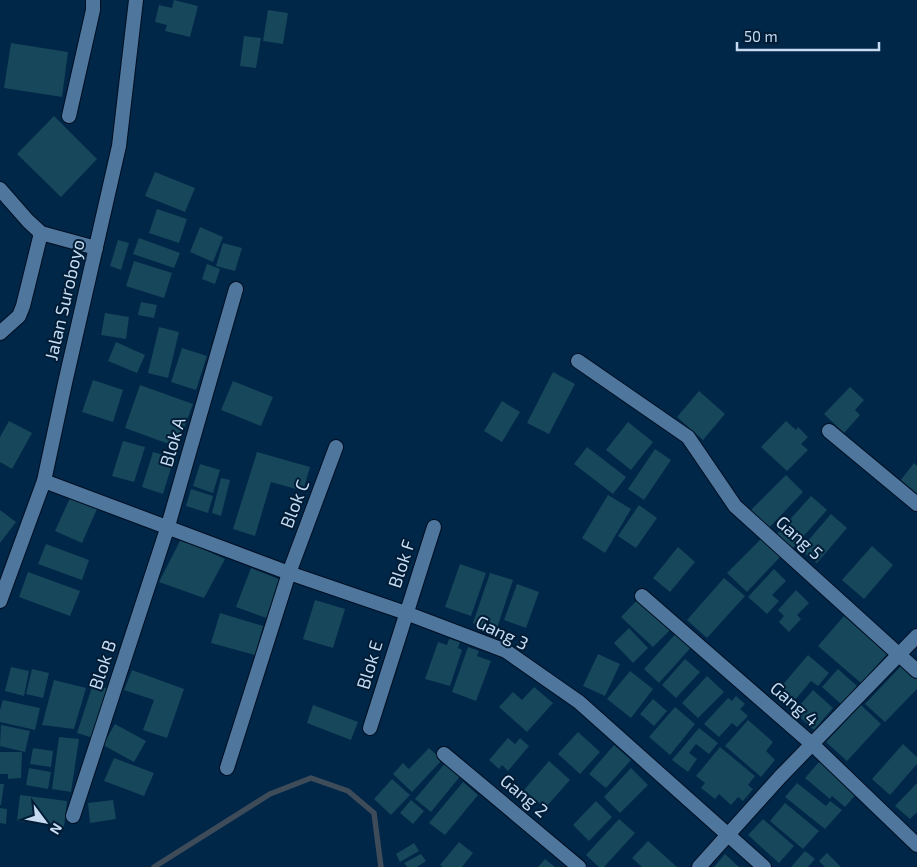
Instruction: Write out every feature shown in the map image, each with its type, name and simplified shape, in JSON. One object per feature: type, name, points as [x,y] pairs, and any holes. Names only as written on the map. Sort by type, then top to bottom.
[{"type":"street","points":[[69,116],[93,10],[93,0]]},
{"type":"street","name":"Jalan Suroboyo","points":[[0,601],[44,481],[119,146],[136,0]]},
{"type":"street","points":[[0,189],[41,233],[96,248]]},
{"type":"street","points":[[0,334],[19,316],[41,233]]},
{"type":"street","name":"Blok A","points":[[168,526],[236,289]]},
{"type":"street","name":"Gang 5","points":[[578,361],[688,437],[735,506],[917,671]]},
{"type":"street","points":[[829,431],[917,504]]},
{"type":"street","name":"Blok C","points":[[227,768],[289,573],[336,448]]},
{"type":"street","name":"Gang 3","points":[[44,481],[289,573],[406,613],[506,652],[579,702],[764,867]]},
{"type":"street","name":"Blok B","points":[[73,816],[168,526]]},
{"type":"street","name":"Blok F","points":[[406,613],[434,527]]},
{"type":"street","name":"Gang 4","points":[[642,596],[812,744],[917,846]]},
{"type":"street","name":"Blok E","points":[[370,728],[406,613]]},
{"type":"street","points":[[699,867],[812,744],[917,636]]},
{"type":"street","name":"Gang 2","points":[[444,754],[580,867]]},
{"type":"building","points":[[174,0],[198,6],[190,37],[165,31],[167,25],[155,22],[159,5],[172,8]]},
{"type":"building","points":[[268,10],[288,13],[283,44],[263,41]]},
{"type":"building","points":[[244,36],[261,38],[256,68],[240,66]]},
{"type":"building","points":[[11,43],[68,52],[62,97],[4,88]]},
{"type":"building","points":[[54,116],[97,159],[61,197],[17,154]]},
{"type":"building","points":[[155,172],[195,188],[185,212],[145,196]]},
{"type":"building","points":[[157,209],[187,219],[179,243],[149,233]]},
{"type":"building","points":[[200,227],[223,237],[213,262],[190,252]]},
{"type":"building","points":[[139,238],[180,253],[174,268],[133,254]]},
{"type":"building","points":[[118,240],[129,243],[121,270],[110,266]]},
{"type":"building","points":[[223,243],[242,248],[235,271],[216,266]]},
{"type":"building","points":[[134,261],[172,273],[164,298],[126,286]]},
{"type":"building","points":[[207,264],[220,269],[215,284],[202,279]]},
{"type":"building","points":[[141,302],[157,305],[154,318],[138,315]]},
{"type":"building","points":[[105,313],[129,317],[126,339],[101,335]]},
{"type":"building","points":[[159,327],[179,332],[168,378],[148,373]]},
{"type":"building","points":[[116,342],[145,355],[137,373],[108,361]]},
{"type":"building","points":[[182,348],[207,356],[196,390],[171,382]]},
{"type":"building","points":[[553,372],[575,384],[549,434],[527,423]]},
{"type":"building","points":[[93,380],[123,390],[113,422],[82,412]]},
{"type":"building","points":[[233,381],[273,397],[261,426],[221,410]]},
{"type":"building","points":[[140,385],[193,404],[177,447],[125,428]]},
{"type":"building","points":[[850,387],[864,400],[855,410],[860,415],[844,433],[824,414]]},
{"type":"building","points":[[699,391],[725,414],[703,440],[677,417]]},
{"type":"building","points":[[502,401],[520,412],[502,442],[484,431]]},
{"type":"building","points":[[9,421],[32,433],[12,469],[0,462],[0,437]]},
{"type":"building","points":[[786,421],[796,430],[798,427],[808,437],[801,444],[808,450],[787,471],[761,447]]},
{"type":"building","points":[[628,422],[653,442],[631,470],[606,450]]},
{"type":"building","points":[[123,441],[145,447],[134,482],[112,476]]},
{"type":"building","points":[[587,447],[626,477],[613,494],[574,464]]},
{"type":"building","points":[[655,449],[671,460],[644,500],[628,489]]},
{"type":"building","points":[[153,452],[174,458],[163,494],[142,487]]},
{"type":"building","points":[[257,452],[310,467],[303,491],[271,482],[255,536],[233,529]]},
{"type":"building","points":[[914,463],[917,466],[917,494],[900,481]]},
{"type":"building","points":[[200,464],[220,470],[213,493],[193,486]]},
{"type":"building","points":[[786,475],[803,492],[767,530],[749,512]]},
{"type":"building","points":[[221,478],[230,480],[221,516],[212,513]]},
{"type":"building","points":[[191,489],[213,496],[208,513],[186,506]]},
{"type":"building","points":[[608,495],[631,509],[605,553],[582,538]]},
{"type":"building","points":[[811,496],[827,510],[793,548],[777,534]]},
{"type":"building","points":[[70,498],[97,509],[82,543],[55,531]]},
{"type":"building","points":[[639,505],[657,518],[636,548],[618,536]]},
{"type":"building","points":[[0,510],[16,522],[0,543]]},
{"type":"building","points":[[831,514],[847,528],[817,563],[800,550]]},
{"type":"building","points":[[762,538],[781,556],[747,592],[727,573]]},
{"type":"building","points":[[181,539],[225,559],[204,598],[159,582]]},
{"type":"building","points":[[46,544],[89,560],[82,580],[38,564]]},
{"type":"building","points":[[872,546],[893,565],[864,599],[842,580]]},
{"type":"building","points":[[678,547],[695,562],[670,592],[653,578]]},
{"type":"building","points":[[460,564],[486,573],[471,616],[445,607]]},
{"type":"building","points":[[251,568],[281,580],[266,618],[236,607]]},
{"type":"building","points":[[774,569],[786,581],[772,595],[779,601],[767,614],[748,597]]},
{"type":"building","points":[[28,572],[80,591],[70,616],[19,597]]},
{"type":"building","points":[[490,573],[513,580],[496,631],[473,623]]},
{"type":"building","points":[[724,578],[745,596],[707,638],[687,620]]},
{"type":"building","points":[[517,584],[539,592],[526,628],[504,620]]},
{"type":"building","points":[[796,590],[809,603],[797,615],[801,619],[789,632],[779,622],[784,616],[778,610]]},
{"type":"building","points":[[641,596],[673,627],[653,647],[621,617]]},
{"type":"building","points":[[315,600],[345,609],[333,648],[303,639]]},
{"type":"building","points":[[220,613],[263,626],[255,655],[211,643]]},
{"type":"building","points":[[844,616],[887,654],[861,683],[818,646]]},
{"type":"building","points":[[629,628],[648,648],[633,663],[614,643]]},
{"type":"building","points":[[679,630],[694,644],[659,683],[644,669]]},
{"type":"building","points":[[449,639],[460,642],[458,648],[462,650],[450,686],[425,679],[438,642],[447,645]]},
{"type":"building","points":[[468,647],[479,651],[477,656],[491,661],[476,701],[452,692]]},
{"type":"building","points":[[598,654],[620,664],[605,696],[583,686]]},
{"type":"building","points":[[808,655],[829,673],[818,686],[811,681],[795,700],[780,688]]},
{"type":"building","points":[[685,659],[700,672],[676,698],[662,685]]},
{"type":"building","points":[[903,664],[917,678],[917,689],[885,722],[865,704]]},
{"type":"building","points":[[11,667],[29,671],[24,696],[5,691]]},
{"type":"building","points":[[32,669],[49,673],[43,698],[26,694]]},
{"type":"building","points":[[838,669],[857,686],[841,704],[822,687]]},
{"type":"building","points":[[132,670],[184,689],[167,738],[143,730],[154,700],[124,690]]},
{"type":"building","points":[[630,671],[653,689],[631,718],[607,699]]},
{"type":"building","points":[[707,676],[724,692],[698,718],[682,703]]},
{"type":"building","points":[[54,680],[86,688],[74,729],[42,725]]},
{"type":"building","points":[[93,684],[109,689],[93,738],[77,733]]},
{"type":"building","points":[[534,687],[553,703],[527,732],[499,707],[513,692],[522,700]]},
{"type":"building","points":[[813,690],[833,708],[814,730],[794,712]]},
{"type":"building","points":[[736,696],[745,704],[740,709],[748,716],[737,727],[732,723],[719,737],[704,724],[728,698],[732,701]]},
{"type":"building","points":[[653,699],[667,711],[654,726],[640,714]]},
{"type":"building","points":[[3,700],[40,708],[35,730],[0,722],[0,710]]},
{"type":"building","points":[[313,705],[358,722],[351,740],[307,723]]},
{"type":"building","points":[[861,705],[881,724],[847,761],[826,742]]},
{"type":"building","points":[[675,707],[695,724],[670,755],[649,737]]},
{"type":"building","points":[[748,720],[773,742],[766,751],[775,760],[761,777],[725,746]]},
{"type":"building","points":[[115,724],[146,741],[134,762],[103,745]]},
{"type":"building","points":[[1,725],[30,731],[25,752],[0,746]]},
{"type":"building","points":[[699,728],[718,743],[709,754],[696,744],[689,753],[697,759],[688,772],[672,760]]},
{"type":"building","points":[[578,732],[600,752],[580,774],[558,754]]},
{"type":"building","points":[[59,737],[79,739],[71,792],[52,789]]},
{"type":"building","points":[[508,738],[515,744],[520,738],[529,746],[508,771],[502,765],[499,769],[489,760]]},
{"type":"building","points":[[903,744],[917,757],[917,764],[890,795],[872,779]]},
{"type":"building","points":[[614,745],[631,760],[606,788],[589,774]]},
{"type":"building","points":[[720,747],[755,776],[748,785],[753,789],[743,801],[738,797],[731,805],[719,794],[715,799],[701,788],[705,783],[696,776]]},
{"type":"building","points":[[33,748],[53,751],[51,767],[30,764]]},
{"type":"building","points":[[429,748],[442,760],[412,792],[393,774],[403,763],[409,769]]},
{"type":"building","points":[[0,752],[22,752],[21,778],[8,779],[8,774],[0,774]]},
{"type":"building","points":[[114,758],[154,773],[144,796],[104,781]]},
{"type":"building","points":[[447,761],[462,774],[431,812],[415,799]]},
{"type":"building","points":[[549,761],[570,780],[545,808],[524,790]]},
{"type":"building","points":[[819,762],[826,767],[828,765],[858,792],[845,807],[832,796],[830,799],[805,778]]},
{"type":"building","points":[[29,768],[51,772],[48,789],[26,785]]},
{"type":"building","points":[[631,768],[648,785],[620,813],[604,797]]},
{"type":"building","points":[[392,779],[410,795],[391,815],[374,799]]},
{"type":"building","points":[[463,782],[478,795],[445,835],[429,823]]},
{"type":"building","points":[[797,783],[826,806],[830,801],[842,810],[825,829],[785,797]]},
{"type":"building","points":[[917,783],[917,812],[910,819],[895,806]]},
{"type":"building","points":[[0,784],[4,784],[1,805],[0,805]]},
{"type":"building","points":[[20,795],[67,801],[64,827],[17,821]]},
{"type":"building","points":[[113,800],[116,819],[90,823],[88,803]]},
{"type":"building","points":[[411,800],[424,811],[413,824],[400,813]]},
{"type":"building","points":[[596,801],[612,817],[589,841],[573,825]]},
{"type":"building","points":[[785,803],[819,831],[803,849],[770,821]]},
{"type":"building","points":[[0,808],[7,809],[6,824],[0,823]]},
{"type":"building","points":[[619,819],[635,833],[604,867],[599,867],[586,855]]},
{"type":"building","points":[[763,819],[794,846],[779,863],[748,835]]},
{"type":"building","points":[[648,841],[677,867],[642,867],[632,858]]},
{"type":"building","points":[[459,842],[473,853],[462,867],[443,867],[440,865]]},
{"type":"building","points":[[414,843],[419,851],[400,862],[396,854]]},
{"type":"building","points":[[805,851],[815,859],[808,867],[791,867]]},
{"type":"building","points":[[827,853],[841,867],[825,867],[819,861]]},
{"type":"building","points":[[421,854],[426,861],[417,867],[407,867],[404,863]]},
{"type":"building","points":[[725,854],[739,867],[714,867]]},
{"type":"building","points":[[545,859],[555,867],[538,867]]},
{"type":"waterway","points":[[154,867],[270,794],[311,778],[348,791],[374,813],[381,867]]}]
